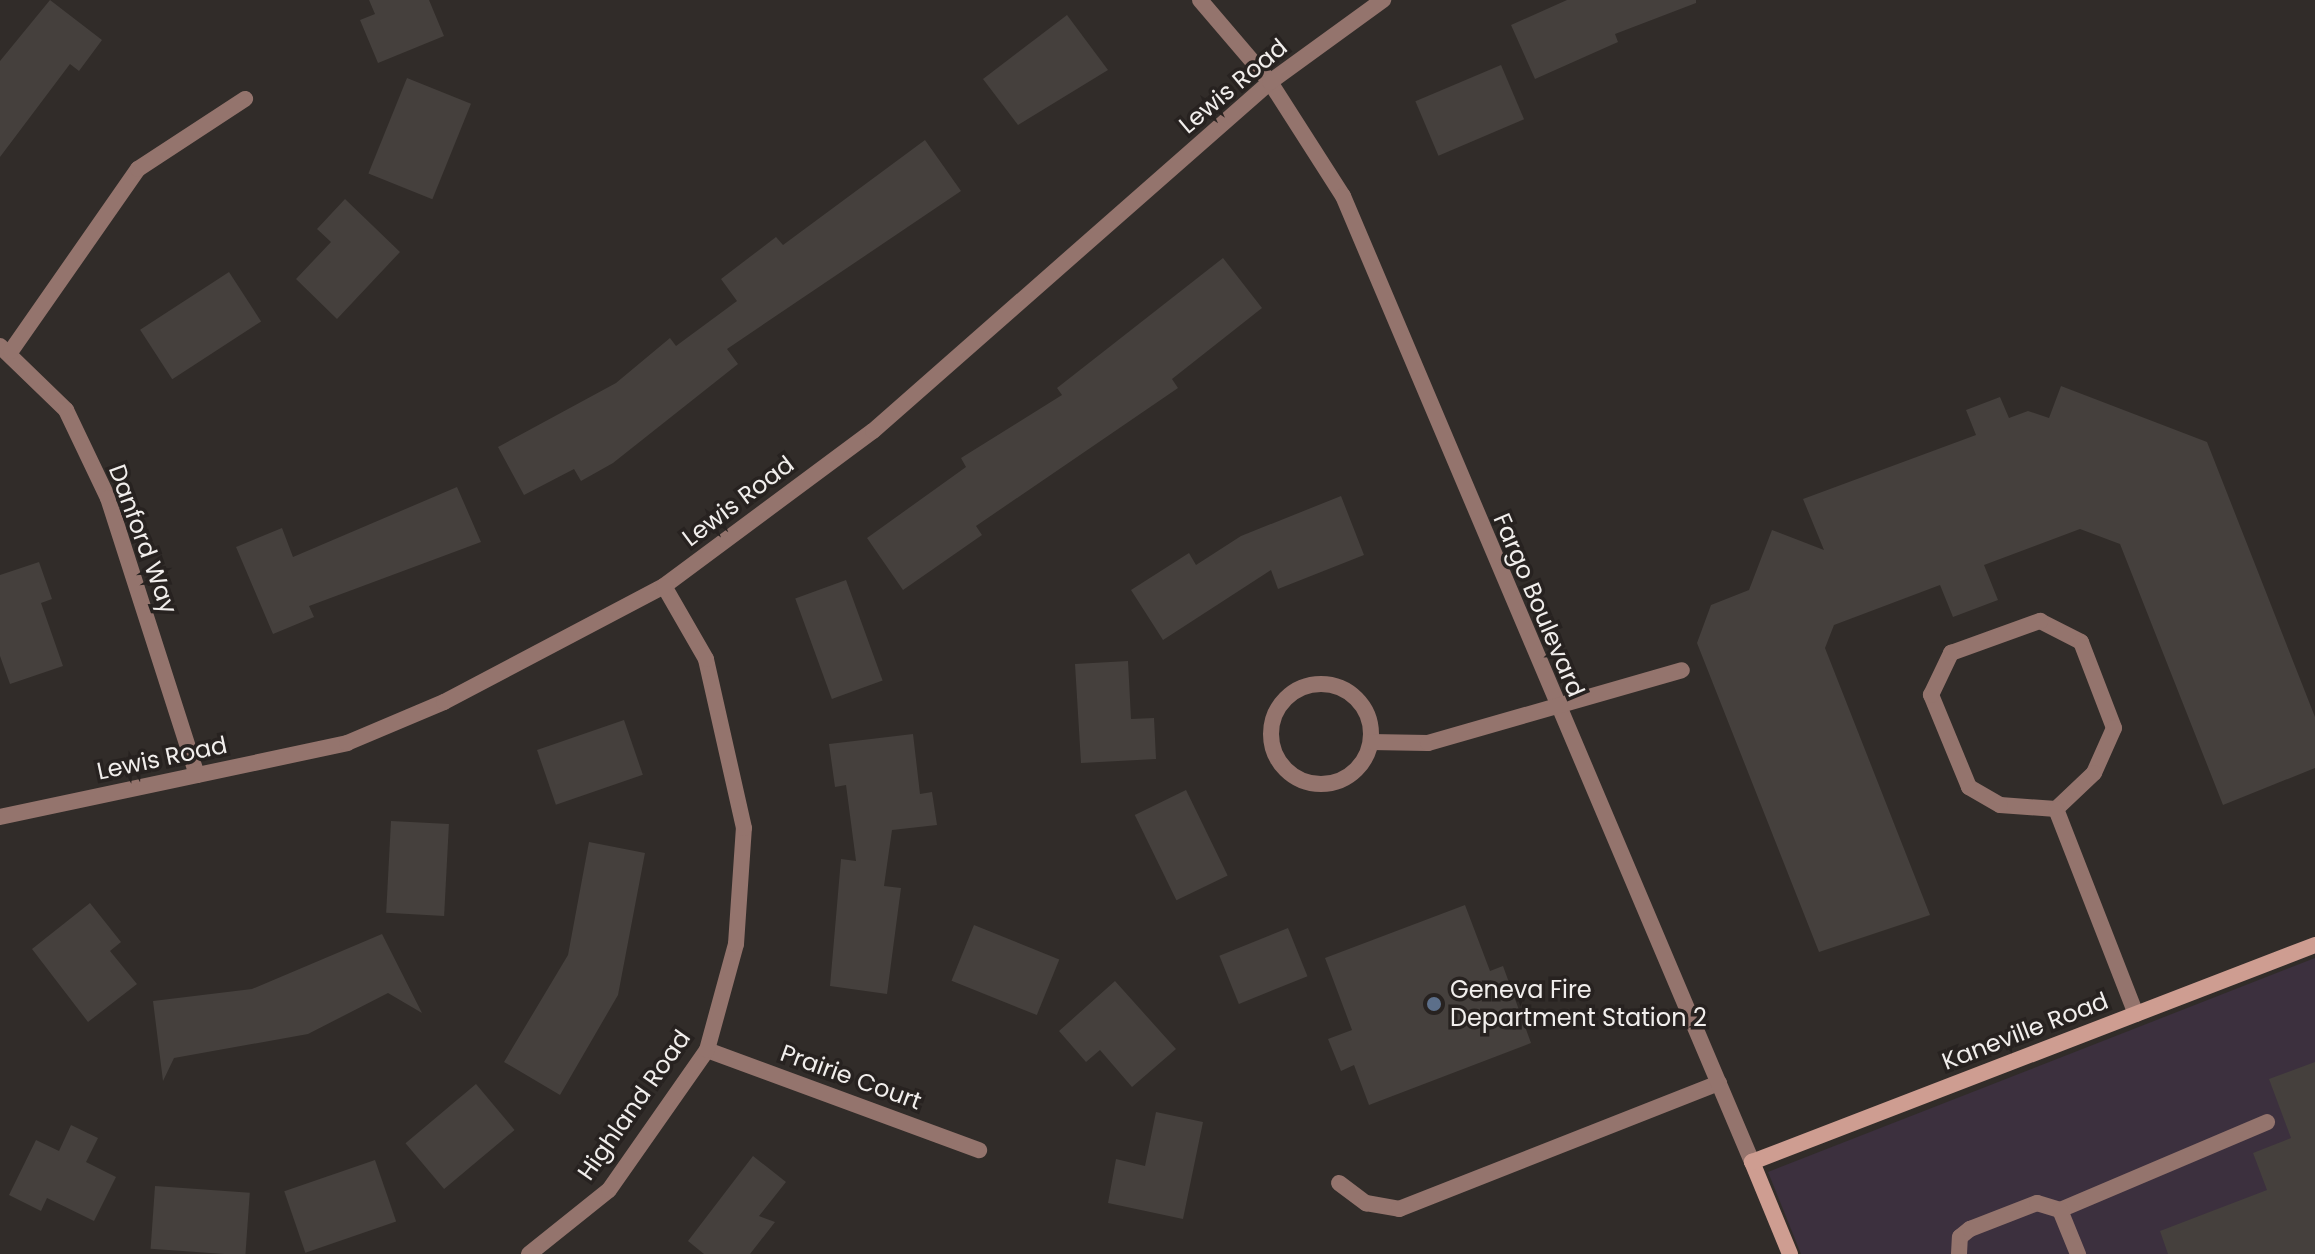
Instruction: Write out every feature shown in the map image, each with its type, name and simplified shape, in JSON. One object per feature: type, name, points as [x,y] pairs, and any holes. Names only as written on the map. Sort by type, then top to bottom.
[{"type":"main road","name":"Kaneville Road","points":[[1752,1162],[2315,945]]},
{"type":"main road","name":"Fargo Boulevard","points":[[1752,1162],[1790,1254]]},
{"type":"street","name":"Fargo Boulevard","points":[[1200,0],[1270,82],[1343,196],[1553,702],[1752,1162]]},
{"type":"street","name":"Lewis Road","points":[[0,817],[347,743],[444,702],[664,586],[873,431],[1270,82],[1383,0]]},
{"type":"street","points":[[5,348],[138,169],[245,99]]},
{"type":"street","name":"Danford Way","points":[[5,348],[66,410],[108,498],[197,775]]},
{"type":"street","name":"Highland Road","points":[[529,1254],[609,1190],[707,1050],[736,944],[744,828],[706,659],[664,586]]},
{"type":"street","points":[[2040,621],[2081,642],[2114,728],[2094,773],[2056,809],[2000,805],[1969,787],[1931,695],[1951,653],[2040,621]]},
{"type":"street","points":[[1371,742],[1428,743],[1553,702],[1682,670]]},
{"type":"street","points":[[1329,684],[1366,712],[1371,742],[1350,776],[1316,784],[1279,761],[1272,722],[1287,697],[1329,684]]},
{"type":"street","points":[[2056,809],[2136,1014]]},
{"type":"street","name":"Prairie Court","points":[[707,1050],[979,1150]]},
{"type":"street","points":[[1339,1183],[1366,1203],[1399,1209],[1719,1083]]},
{"type":"street","points":[[1959,1254],[1960,1237],[1970,1229],[2037,1203],[2060,1210],[2267,1122]]},
{"type":"street","points":[[2060,1210],[2078,1254]]},
{"type":"shaded area","points":[[2315,958],[2315,1254],[1801,1254],[1768,1172]]},
{"type":"building","points":[[50,0],[102,40],[79,71],[70,64],[0,157],[0,61]]},
{"type":"building","points":[[369,0],[429,0],[444,36],[378,63],[360,20],[375,14]]},
{"type":"building","points":[[1567,0],[1696,0],[1696,3],[1615,34],[1618,42],[1535,79],[1511,25]]},
{"type":"building","points":[[1067,15],[1108,70],[1018,125],[983,79]]},
{"type":"building","points":[[1501,65],[1524,119],[1438,156],[1415,101]]},
{"type":"building","points":[[407,78],[471,104],[432,199],[368,173]]},
{"type":"building","points":[[925,140],[961,191],[727,349],[738,364],[613,463],[581,481],[574,469],[524,495],[498,447],[616,383],[670,338],[676,346],[737,301],[721,279],[776,237],[783,245]]},
{"type":"building","points":[[345,199],[400,252],[337,319],[296,279],[331,242],[317,229]]},
{"type":"building","points":[[1223,258],[1262,308],[1172,379],[1178,388],[976,526],[982,535],[903,590],[867,538],[966,467],[961,458],[1062,395],[1057,388]]},
{"type":"building","points":[[229,272],[261,321],[172,379],[140,330]]},
{"type":"building","points":[[2061,386],[2207,442],[2315,717],[2315,768],[2223,805],[2120,544],[2080,529],[1984,565],[1998,600],[1953,617],[1940,585],[1834,625],[1825,648],[1930,915],[1819,952],[1697,643],[1711,605],[1749,590],[1772,530],[1824,550],[1803,499],[1976,435],[1966,410],[2000,397],[2009,418],[2028,411],[2049,418]]},
{"type":"building","points":[[457,487],[481,542],[309,606],[314,617],[273,634],[236,547],[282,528],[293,557]]},
{"type":"building","points":[[1341,496],[1364,555],[1278,589],[1271,570],[1163,640],[1131,590],[1189,553],[1196,565],[1241,536]]},
{"type":"building","points":[[39,562],[52,599],[41,603],[63,666],[10,684],[0,656],[0,575]]},
{"type":"building","points":[[846,580],[883,681],[832,699],[795,598]]},
{"type":"building","points":[[1128,661],[1131,719],[1154,718],[1156,759],[1081,763],[1075,664]]},
{"type":"building","points":[[624,720],[643,775],[556,805],[537,750]]},
{"type":"building","points":[[913,734],[920,794],[932,792],[937,825],[892,830],[884,886],[901,888],[887,994],[830,986],[841,859],[856,861],[846,785],[835,787],[829,744]]},
{"type":"building","points":[[1186,790],[1228,875],[1176,900],[1135,815]]},
{"type":"building","points":[[391,821],[449,824],[444,916],[386,913]]},
{"type":"building","points":[[589,842],[645,853],[618,995],[560,1095],[504,1062],[568,955]]},
{"type":"building","points":[[90,903],[121,942],[110,951],[137,984],[88,1022],[32,949]]},
{"type":"building","name":"Geneva Fire Department Station 2","points":[[1465,905],[1490,971],[1503,966],[1531,1043],[1369,1105],[1354,1065],[1341,1071],[1328,1039],[1352,1030],[1325,958]]},
{"type":"building","points":[[974,925],[1059,959],[1037,1015],[952,981]]},
{"type":"building","points":[[1288,928],[1307,976],[1239,1004],[1219,956]]},
{"type":"building","points":[[382,934],[422,1013],[388,993],[308,1034],[174,1058],[163,1081],[153,1001],[252,989]]},
{"type":"building","points":[[1115,981],[1176,1049],[1132,1087],[1100,1050],[1086,1062],[1059,1031]]},
{"type":"building","points":[[2315,1062],[2315,1254],[2168,1254],[2160,1231],[2267,1190],[2253,1153],[2291,1138],[2269,1079]]},
{"type":"building","points":[[476,1084],[515,1130],[444,1189],[406,1143]]},
{"type":"building","points":[[1156,1112],[1203,1122],[1183,1219],[1108,1203],[1116,1159],[1145,1166]]},
{"type":"building","points":[[71,1125],[98,1138],[86,1162],[116,1177],[94,1221],[47,1198],[41,1211],[9,1195],[36,1140],[59,1151]]},
{"type":"building","points":[[753,1156],[786,1182],[759,1216],[775,1222],[750,1254],[704,1254],[688,1241]]},
{"type":"building","points":[[375,1160],[396,1221],[305,1253],[284,1191]]},
{"type":"building","points":[[155,1186],[250,1193],[245,1254],[151,1249]]},
{"type":"place","name":"Geneva Fire Department Station 2","points":[[1434,1004]]}]
